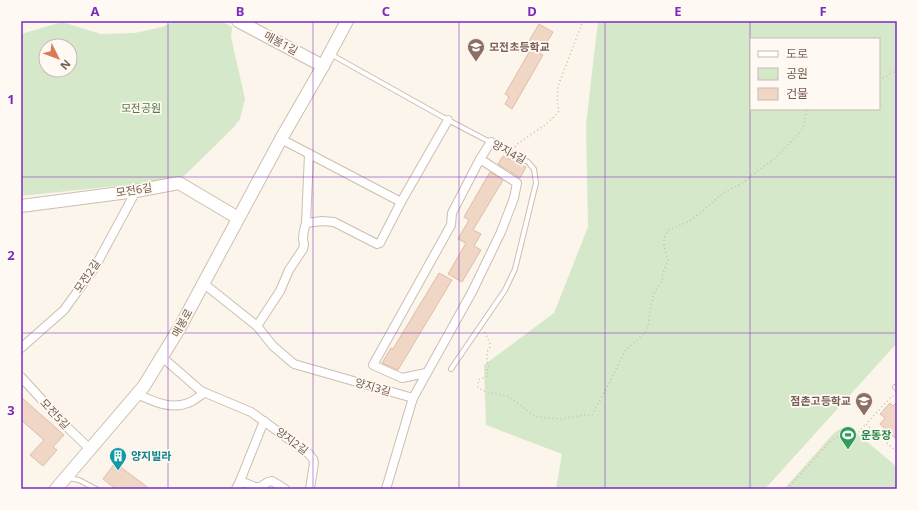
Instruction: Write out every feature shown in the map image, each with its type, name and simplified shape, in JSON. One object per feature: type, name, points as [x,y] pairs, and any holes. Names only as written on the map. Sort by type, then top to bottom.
[{"type":"street","name":"매봉1길","points":[[238,21],[323,66]]},
{"type":"street","name":"매봉로","points":[[56,489],[144,386],[180,327],[281,139],[347,21]]},
{"type":"street","points":[[306,223],[317,221],[334,222],[377,244],[380,243],[401,202],[448,120]]},
{"type":"street","points":[[281,139],[401,202]]},
{"type":"street","points":[[426,373],[402,378],[373,365],[451,225],[452,213],[480,159],[491,142]]},
{"type":"street","points":[[257,326],[280,291],[289,270],[304,245],[303,238],[306,223],[309,154]]},
{"type":"street","points":[[386,489],[413,398],[472,292],[514,198],[516,183],[480,159]]},
{"type":"street","name":"모전6길","points":[[21,206],[179,183],[238,218]]},
{"type":"street","name":"모전2길","points":[[21,348],[64,310],[95,267],[136,190]]},
{"type":"street","name":"양지3길","points":[[203,283],[257,326],[273,346],[294,364],[413,398]]},
{"type":"street","name":"양지2길","points":[[162,357],[204,393],[251,412],[309,454],[314,463],[310,489]]},
{"type":"street","name":"모전5길","points":[[21,377],[68,428],[90,449]]},
{"type":"street","points":[[137,394],[158,403],[179,405],[187,404],[204,393]]},
{"type":"street","name":"양지2길","points":[[236,489],[264,421]]},
{"type":"street","points":[[240,481],[255,487],[260,487],[272,481],[285,489]]},
{"type":"lane","name":"양지4길","points":[[329,54],[448,120],[528,162],[534,169],[536,183],[515,269],[505,290],[451,369]]},
{"type":"lane","points":[[66,477],[79,480],[96,489]]},
{"type":"path","points":[[516,156],[514,148],[517,144],[545,126],[558,113],[558,86],[582,21]]},
{"type":"path","points":[[880,79],[897,70]]},
{"type":"path","points":[[483,323],[485,335],[490,344],[487,352],[489,367],[487,369],[488,376],[478,380],[478,387],[483,391],[509,397],[532,414],[538,416],[562,419],[592,415],[625,351],[644,333],[648,326],[654,293],[662,281],[663,273],[668,261],[664,245],[665,235],[669,230],[690,221],[725,192],[744,182],[774,159],[801,131],[807,110]]},
{"type":"path","points":[[787,489],[834,439],[841,436],[851,438],[854,437],[892,396],[897,398]]},
{"type":"path","points":[[866,424],[897,452]]},
{"type":"green space","name":"모전공원","points":[[175,21],[221,21],[232,27],[231,37],[245,99],[240,119],[234,127],[184,176],[165,181],[21,196],[21,34],[62,22],[101,34],[135,33],[162,27]]},
{"type":"green space","points":[[598,21],[897,21],[897,343],[765,489],[556,489],[562,454],[486,425],[484,365],[554,313],[588,227],[586,125]]},
{"type":"green space","name":"운동장","points":[[842,428],[853,430],[897,467],[897,489],[784,489],[834,433]]},
{"type":"building","points":[[539,24],[553,32],[540,54],[543,55],[512,109],[505,104],[509,97],[505,94],[531,49],[526,46]]},
{"type":"building","points":[[503,156],[526,167],[520,178],[498,164]]},
{"type":"building","points":[[490,172],[503,180],[473,230],[481,234],[474,246],[481,250],[462,282],[448,274],[466,243],[458,239],[469,220],[464,217]]},
{"type":"building","points":[[439,273],[452,280],[398,370],[382,363],[391,348],[393,349]]},
{"type":"building","points":[[21,397],[64,435],[53,447],[57,450],[43,466],[30,455],[44,440],[21,420]]},
{"type":"building","points":[[897,402],[897,440],[880,424],[885,418],[880,414],[890,403],[893,406]]},
{"type":"building","name":"양지빌라","points":[[115,463],[150,489],[116,489],[103,479]]},
{"type":"place","name":"모전초등학교","points":[[476,62]]},
{"type":"place","name":"점촌고등학교","points":[[864,416]]},
{"type":"place","name":"운동장","points":[[848,450]]},
{"type":"place","name":"양지빌라","points":[[118,471]]}]
